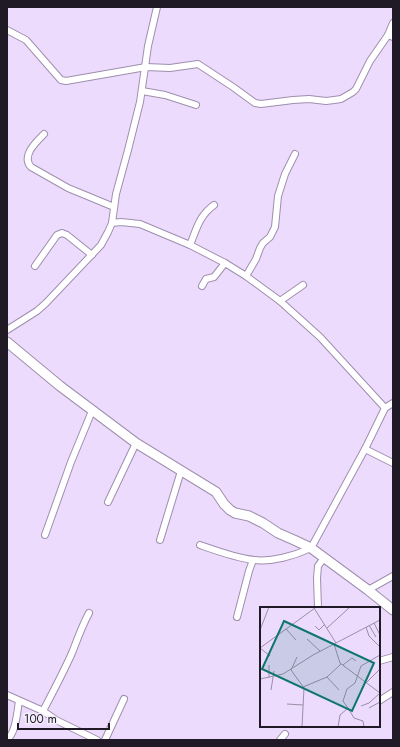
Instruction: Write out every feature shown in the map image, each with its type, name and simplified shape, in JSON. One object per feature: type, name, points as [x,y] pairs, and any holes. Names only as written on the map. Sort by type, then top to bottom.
[{"type":"street","points":[[7,330],[37,311],[46,303],[101,245],[108,232],[112,223],[116,194],[142,91],[148,46],[157,7]]},
{"type":"street","points":[[7,30],[26,40],[61,80],[66,81],[146,67],[170,68],[198,64],[233,86],[255,103],[267,104],[309,99],[334,100],[341,99],[354,92],[370,62],[390,36],[393,24]]},
{"type":"street","points":[[142,91],[165,95],[196,105]]},
{"type":"street","points":[[44,134],[34,144],[27,158],[28,164],[31,168],[68,188],[114,207]]},
{"type":"street","points":[[246,276],[256,259],[260,248],[270,237],[275,227],[278,196],[285,174],[295,154]]},
{"type":"street","points":[[190,245],[200,220],[206,211],[214,205]]},
{"type":"street","points":[[112,223],[120,222],[140,224],[190,245],[225,263],[246,276],[280,301],[320,337],[385,408]]},
{"type":"street","points":[[35,266],[58,235],[62,233],[67,235],[92,255]]},
{"type":"street","points":[[202,286],[206,280],[214,277],[225,263]]},
{"type":"street","points":[[280,301],[303,285]]},
{"type":"street","points":[[7,342],[92,411],[136,443],[210,487],[216,492],[230,510],[235,513],[249,516],[278,533],[311,548],[393,610]]},
{"type":"street","points":[[200,545],[223,553],[253,560],[266,560],[290,556],[311,548],[365,449],[385,408],[393,403]]},
{"type":"street","points":[[45,535],[71,462],[92,411]]},
{"type":"street","points":[[108,502],[136,443]]},
{"type":"street","points":[[365,449],[393,463]]},
{"type":"street","points":[[160,540],[181,471]]},
{"type":"street","points":[[318,607],[318,566],[324,558]]},
{"type":"street","points":[[237,617],[253,560]]},
{"type":"street","points":[[368,590],[393,576]]},
{"type":"street","points":[[43,712],[89,613]]},
{"type":"street","points":[[380,661],[393,657]]},
{"type":"street","points":[[380,700],[393,692]]},
{"type":"street","points":[[7,695],[97,740]]},
{"type":"street","points":[[105,740],[124,700]]},
{"type":"street","points":[[7,740],[12,732],[19,701]]},
{"type":"street","points":[[280,740],[285,734]]}]
